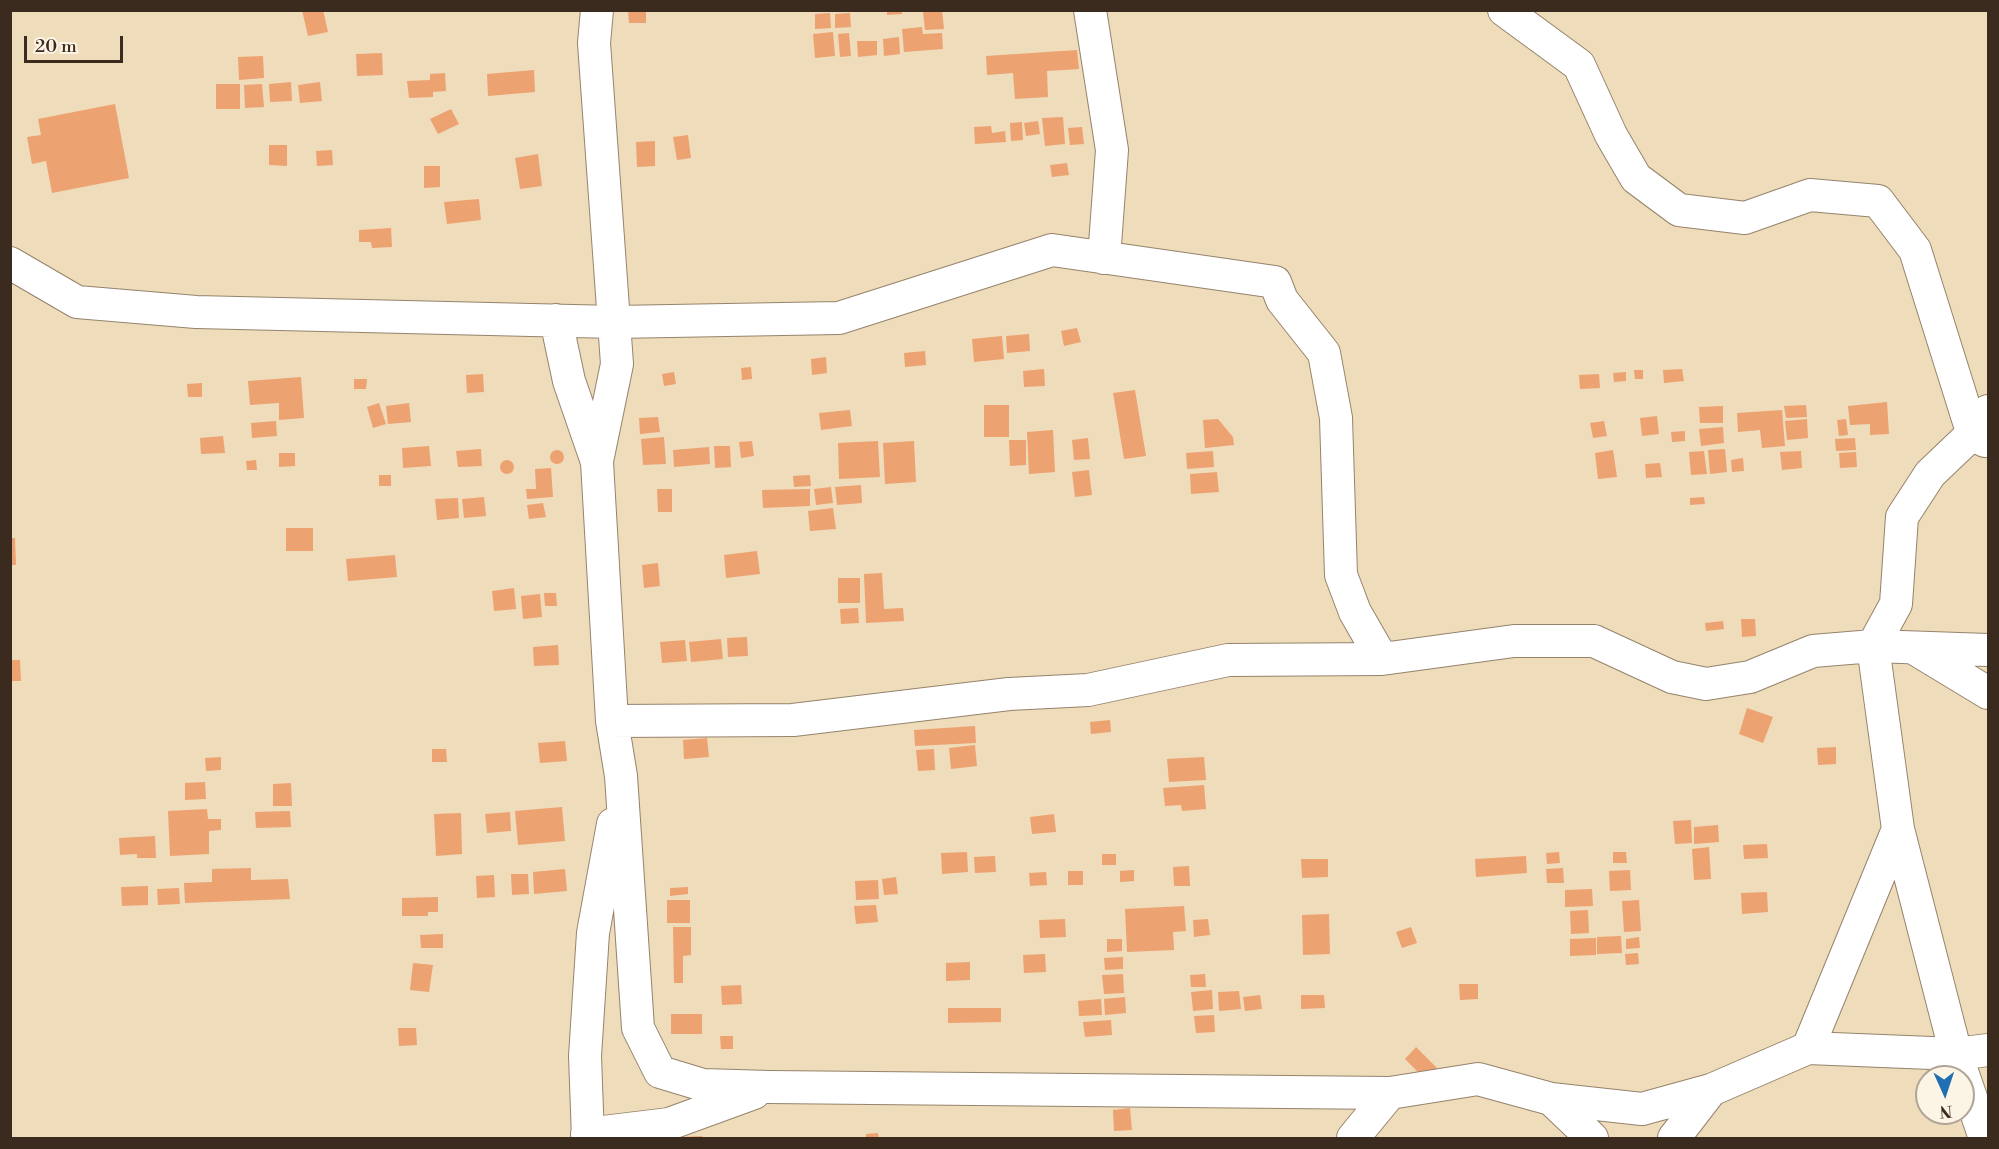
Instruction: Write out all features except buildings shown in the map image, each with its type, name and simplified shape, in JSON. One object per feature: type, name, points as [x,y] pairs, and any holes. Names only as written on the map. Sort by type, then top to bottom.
[{"type":"street","points":[[597,10],[594,43],[617,364],[597,462],[612,721],[621,776],[638,1028],[660,1072],[703,1085],[769,1087],[1390,1094],[1478,1079],[1551,1099],[1642,1109],[1711,1090],[1808,1048],[1956,1054],[1989,1050]]},
{"type":"street","points":[[1090,10],[1112,150],[1104,258]]},
{"type":"street","points":[[1504,10],[1579,65],[1611,135],[1636,178],[1679,210],[1745,219],[1810,195],[1878,201],[1915,250],[1982,431],[1930,474],[1902,517],[1896,604],[1873,646],[1898,829],[1956,1054],[1985,1138]]},
{"type":"street","points":[[10,262],[77,302],[196,312],[615,322],[838,318],[1052,250],[1275,282],[1282,300],[1324,353],[1336,418],[1341,575],[1355,612],[1382,659]]},
{"type":"street","points":[[556,320],[569,381],[597,462]]},
{"type":"street","points":[[612,721],[794,720],[1009,694],[1088,690],[1228,660],[1382,659],[1514,641],[1594,640],[1672,677],[1706,684],[1750,678],[1813,651],[1873,646],[1989,650]]},
{"type":"street","points":[[1912,648],[1989,693]]},
{"type":"street","points":[[621,776],[593,933],[585,1056],[587,1136],[669,1124],[769,1087]]},
{"type":"street","points":[[1808,1048],[1898,829]]},
{"type":"street","points":[[1674,1138],[1711,1090]]},
{"type":"street","points":[[1353,1138],[1390,1094]]},
{"type":"street","points":[[1551,1099],[1592,1138]]}]
